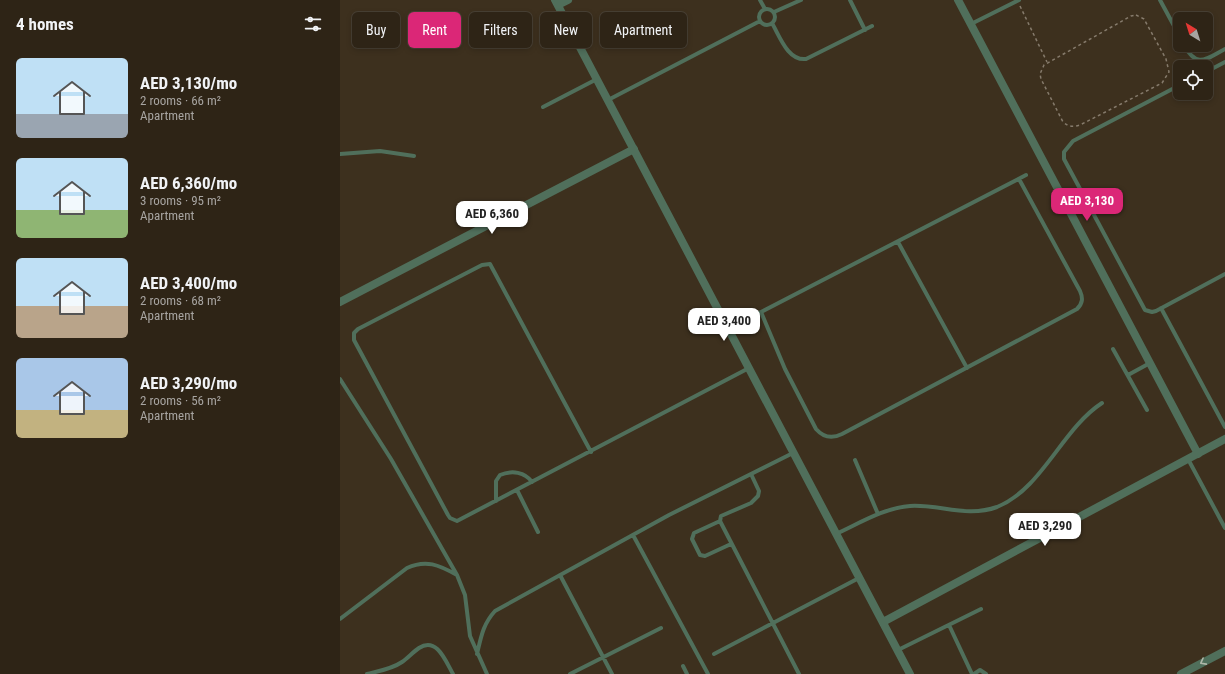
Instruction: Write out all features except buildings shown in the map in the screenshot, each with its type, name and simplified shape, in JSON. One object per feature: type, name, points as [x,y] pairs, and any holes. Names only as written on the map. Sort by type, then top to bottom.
[{"type":"street","points":[[568,0],[557,3],[910,674]]},
{"type":"street","points":[[958,0],[1198,454]]},
{"type":"street","points":[[340,302],[634,149]]},
{"type":"street","points":[[883,622],[1225,439]]},
{"type":"street","points":[[1181,674],[1225,651]]},
{"type":"lane","points":[[760,0],[765,9]]},
{"type":"lane","points":[[760,21],[760,13],[765,9],[774,12],[801,0]]},
{"type":"lane","points":[[850,0],[865,30]]},
{"type":"lane","points":[[971,24],[1018,0]]},
{"type":"lane","points":[[1160,0],[1173,24]]},
{"type":"lane","points":[[760,21],[766,25],[772,23],[775,17],[774,12]]},
{"type":"lane","points":[[608,100],[760,21]]},
{"type":"lane","points":[[772,23],[790,54],[801,60],[806,59],[872,26]]},
{"type":"lane","points":[[1188,52],[1190,56],[1199,60],[1204,60],[1225,49]]},
{"type":"lane","points":[[1213,68],[1225,62]]},
{"type":"lane","points":[[543,107],[597,79]]},
{"type":"lane","points":[[1173,89],[1073,141],[1067,148],[1064,160],[1145,310],[1152,312],[1161,308],[1225,274]]},
{"type":"lane","points":[[340,154],[380,151],[414,156]]},
{"type":"lane","points":[[728,329],[1026,175]]},
{"type":"lane","points":[[761,312],[785,369],[816,429],[825,436],[836,436],[842,434],[1077,309],[1082,300],[1080,291],[1019,179]]},
{"type":"lane","points":[[898,242],[967,368]]},
{"type":"lane","points":[[592,452],[490,264],[482,265],[355,330],[354,340],[450,518],[457,521],[592,452],[749,368]]},
{"type":"lane","points":[[1161,308],[1225,427]]},
{"type":"lane","points":[[1113,349],[1147,410]]},
{"type":"lane","points":[[1128,375],[1150,363]]},
{"type":"lane","points":[[340,379],[391,459],[457,575],[465,595],[470,636],[487,674]]},
{"type":"lane","points":[[836,534],[878,514],[899,507],[911,506],[967,512],[982,511],[997,507],[1022,491],[1084,418],[1102,402]]},
{"type":"lane","points":[[1220,418],[1225,415]]},
{"type":"lane","points":[[477,654],[483,628],[495,611],[632,535],[794,453]]},
{"type":"lane","points":[[1188,459],[1225,528]]},
{"type":"lane","points":[[855,460],[878,514]]},
{"type":"lane","points":[[496,501],[496,481],[500,475],[523,473],[527,475],[532,482]]},
{"type":"lane","points":[[751,474],[759,491],[758,496],[751,503],[722,516],[720,522],[799,674]]},
{"type":"lane","points":[[517,490],[538,532]]},
{"type":"lane","points":[[720,522],[694,533],[692,539],[697,552],[704,556],[731,544]]},
{"type":"lane","points":[[632,535],[708,674]]},
{"type":"lane","points":[[340,619],[407,568],[416,564],[435,564],[457,575]]},
{"type":"lane","points":[[560,575],[612,674]]},
{"type":"lane","points":[[714,654],[860,578]]},
{"type":"lane","points":[[898,650],[981,610]]},
{"type":"lane","points":[[949,625],[973,674],[980,670],[986,674]]},
{"type":"lane","points":[[570,674],[661,628]]},
{"type":"lane","points":[[367,674],[393,667],[419,648],[430,646],[440,651],[452,674]]},
{"type":"lane","points":[[683,666],[687,674]]},
{"type":"path","points":[[1018,0],[1047,62]]},
{"type":"path","points":[[1136,15],[1147,23],[1166,59],[1169,72],[1162,83],[1080,125],[1071,126],[1063,122],[1041,79],[1041,69],[1047,62],[1131,16],[1136,15]]}]
